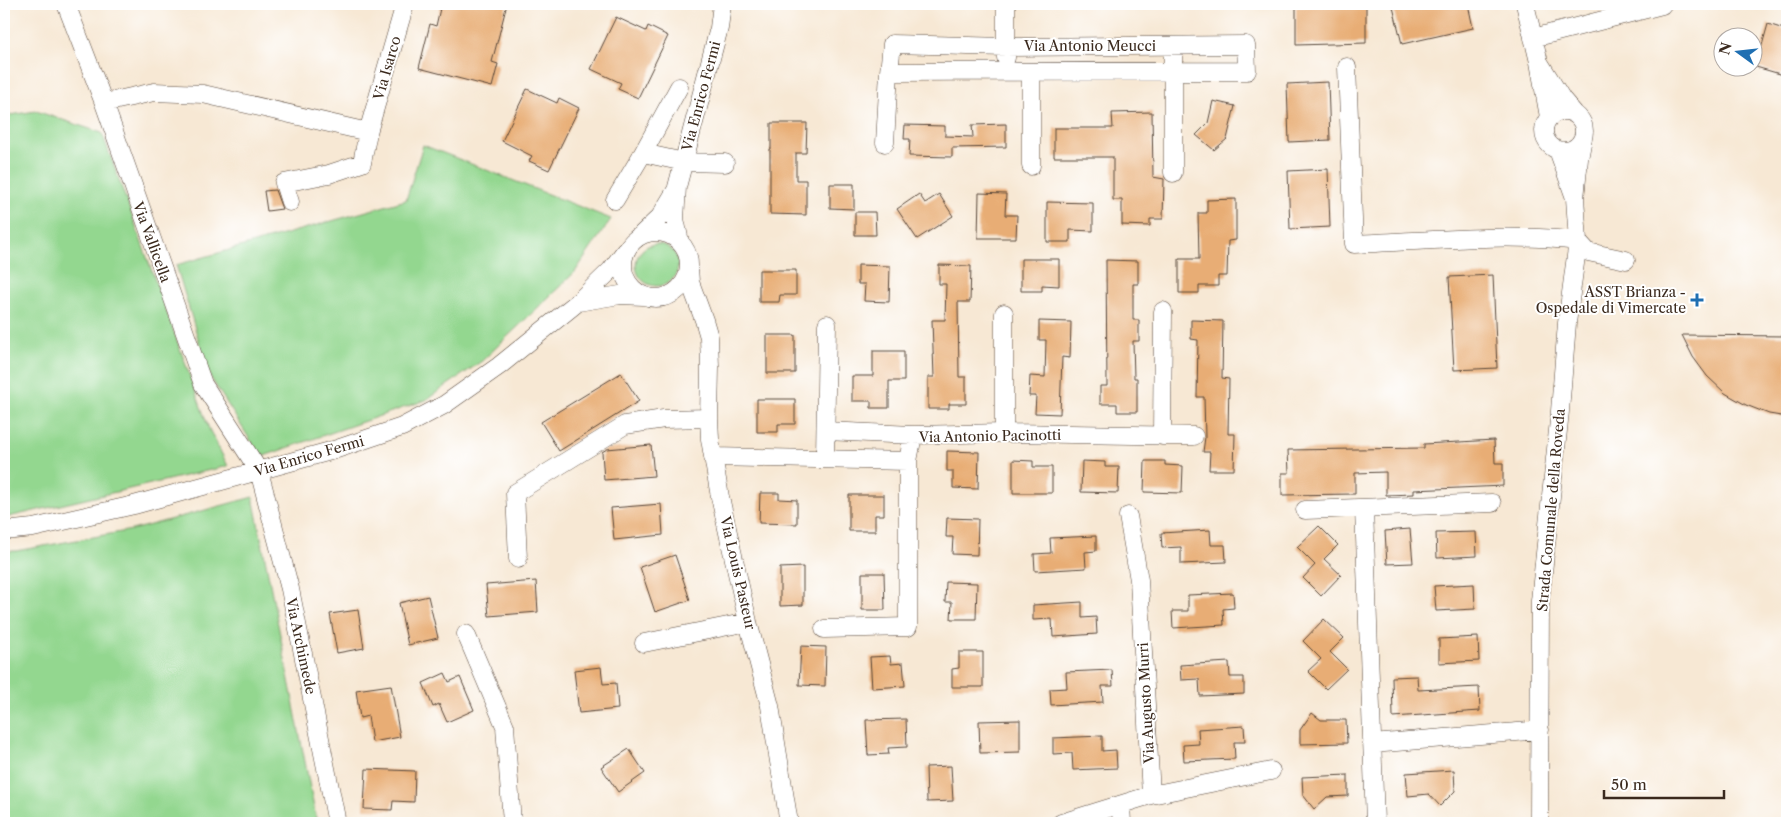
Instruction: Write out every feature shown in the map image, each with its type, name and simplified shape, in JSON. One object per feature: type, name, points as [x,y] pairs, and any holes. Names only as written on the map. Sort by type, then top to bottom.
[{"type":"street","name":"Via Isarco","points":[[290,202],[284,183],[328,174],[362,163],[368,132],[405,4]]},
{"type":"street","name":"Via Enrico Fermi","points":[[642,234],[660,217],[677,187],[718,28],[722,4]]},
{"type":"street","name":"Via Antonio Meucci","points":[[1006,4],[1006,72]]},
{"type":"street","name":"Strada Comunale della Roveda","points":[[1525,4],[1539,62],[1549,117],[1546,123],[1545,136],[1552,147],[1558,150],[1575,198]]},
{"type":"street","points":[[1533,38],[1662,5]]},
{"type":"street","name":"Via Vallicella","points":[[66,6],[104,104],[203,384],[258,471]]},
{"type":"street","name":"Via Antonio Meucci","points":[[885,143],[889,72],[892,44],[1006,46],[1246,45],[1247,72],[889,72]]},
{"type":"street","name":"Via Antonio Meucci","points":[[1173,46],[1173,173]]},
{"type":"street","name":"Strada Comunale della Roveda","points":[[1539,62],[1562,99],[1582,123],[1583,135],[1575,198],[1578,241],[1567,323],[1560,411],[1540,601],[1539,823]]},
{"type":"street","points":[[1347,66],[1354,244],[1507,238],[1557,239],[1578,241],[1588,252],[1626,260]]},
{"type":"street","name":"Via Antonio Meucci","points":[[1031,73],[1031,166]]},
{"type":"street","points":[[615,200],[643,154],[679,87]]},
{"type":"street","points":[[104,104],[154,92],[203,94],[368,132]]},
{"type":"street","points":[[1549,117],[1561,111],[1574,113]]},
{"type":"street","points":[[1558,150],[1571,150],[1577,146],[1583,135]]},
{"type":"street","points":[[643,154],[684,162],[725,163]]},
{"type":"street","name":"Via Enrico Fermi","points":[[677,187],[675,219],[680,242]]},
{"type":"street","points":[[664,297],[682,286],[687,277],[689,267],[688,255],[680,242],[671,235],[663,232],[642,234],[631,242],[625,251],[622,263],[625,278],[633,289],[644,296],[674,298],[686,304],[704,320]]},
{"type":"street","name":"Via Enrico Fermi","points":[[4,531],[33,528],[134,505],[361,442],[402,427],[444,405],[499,366],[578,302],[611,270],[625,251]]},
{"type":"street","name":"Via Louis Pasteur","points":[[689,267],[690,282],[709,337],[710,439],[720,496],[748,622],[770,706],[789,823]]},
{"type":"street","name":"Via Enrico Fermi","points":[[578,302],[620,295],[644,296]]},
{"type":"street","points":[[1162,436],[1163,311]]},
{"type":"street","points":[[1004,313],[1004,433]]},
{"type":"street","points":[[825,458],[827,324]]},
{"type":"street","points":[[518,559],[515,493],[625,425],[664,419],[709,418]]},
{"type":"street","points":[[826,431],[912,435]]},
{"type":"street","name":"Via Antonio Pacinotti","points":[[714,457],[908,461],[912,435],[1004,433],[1194,436]]},
{"type":"street","points":[[824,629],[908,627],[908,461]]},
{"type":"street","name":"Via Archimede","points":[[258,471],[290,589],[337,823]]},
{"type":"street","points":[[1306,510],[1492,503]]},
{"type":"street","points":[[1364,508],[1375,823]]},
{"type":"street","name":"Via Augusto Murri","points":[[1128,516],[1139,580],[1151,795]]},
{"type":"street","points":[[644,643],[748,622]]},
{"type":"street","points":[[466,634],[505,726],[512,823]]},
{"type":"street","points":[[1372,744],[1540,730]]},
{"type":"street","points":[[1061,823],[1151,795],[1271,771]]},
{"type":"street","points":[[1121,805],[1122,823]]},
{"type":"green space","points":[[36,111],[102,133],[209,429],[228,466],[4,518],[4,116]]},
{"type":"green space","points":[[423,145],[611,219],[575,272],[482,361],[426,400],[261,457],[209,375],[176,265],[406,200]]},
{"type":"green space","points":[[657,244],[672,250],[678,265],[672,280],[657,286],[642,280],[636,265],[642,250]]},
{"type":"green space","points":[[253,497],[317,823],[4,823],[4,551],[16,551],[132,530]]},
{"type":"building","points":[[441,4],[507,4],[492,62],[498,64],[492,87],[419,68],[430,24],[436,26]]},
{"type":"building","points":[[1406,4],[1468,4],[1473,28],[1402,44],[1393,7]]},
{"type":"building","points":[[1366,5],[1366,43],[1296,45],[1296,7]]},
{"type":"building","points":[[616,17],[646,31],[648,26],[668,36],[638,98],[618,89],[621,83],[591,69]]},
{"type":"building","points":[[1768,24],[1787,30],[1787,76],[1764,69],[1764,38]]},
{"type":"building","points":[[1328,82],[1330,140],[1289,142],[1287,84]]},
{"type":"building","points":[[527,89],[557,103],[559,98],[579,108],[549,170],[529,161],[532,156],[502,141]]},
{"type":"building","points":[[1213,101],[1235,106],[1227,139],[1214,150],[1196,135],[1208,123]]},
{"type":"building","points":[[1152,112],[1153,177],[1164,179],[1163,219],[1150,219],[1150,226],[1122,225],[1122,200],[1113,200],[1113,157],[1054,157],[1054,128],[1113,128],[1112,113]]},
{"type":"building","points":[[771,123],[807,123],[806,153],[796,153],[796,180],[806,180],[806,215],[770,214]]},
{"type":"building","points":[[1006,124],[1006,147],[952,148],[952,157],[909,156],[910,139],[904,139],[905,125],[945,126],[945,136],[973,137],[972,125]]},
{"type":"building","points":[[1328,169],[1330,227],[1290,229],[1288,171]]},
{"type":"building","points":[[830,184],[854,184],[854,209],[830,208]]},
{"type":"building","points":[[275,190],[282,209],[267,211],[264,191]]},
{"type":"building","points":[[979,193],[1006,194],[1005,215],[1017,215],[1016,238],[978,238]]},
{"type":"building","points":[[919,194],[925,203],[939,194],[953,216],[917,239],[897,209]]},
{"type":"building","points":[[1236,199],[1236,240],[1228,241],[1227,276],[1218,276],[1218,286],[1199,286],[1199,293],[1179,293],[1179,259],[1199,259],[1198,213],[1207,213],[1207,200]]},
{"type":"building","points":[[1047,202],[1093,203],[1093,231],[1070,230],[1070,242],[1047,242]]},
{"type":"building","points":[[855,212],[875,212],[876,235],[855,235]]},
{"type":"building","points":[[1021,259],[1059,259],[1059,286],[1042,285],[1042,291],[1021,291]]},
{"type":"building","points":[[1106,260],[1138,261],[1138,284],[1133,284],[1133,320],[1139,320],[1139,341],[1133,341],[1134,378],[1137,378],[1137,412],[1117,412],[1117,404],[1100,404],[1100,386],[1107,386]]},
{"type":"building","points":[[858,265],[890,266],[889,302],[864,301],[865,284],[858,284]]},
{"type":"building","points":[[939,265],[971,266],[970,302],[958,302],[959,377],[966,377],[966,404],[949,404],[949,409],[928,409],[928,377],[934,377],[932,320],[945,320],[946,284],[939,284]]},
{"type":"building","points":[[759,270],[796,270],[796,295],[780,295],[779,302],[759,302]]},
{"type":"building","points":[[1493,275],[1497,368],[1454,370],[1449,277]]},
{"type":"building","points":[[1191,320],[1223,321],[1222,378],[1229,379],[1228,434],[1235,434],[1234,470],[1209,470],[1210,452],[1203,452],[1205,437],[1204,397],[1197,397],[1198,340],[1191,339]]},
{"type":"building","points":[[1039,321],[1071,322],[1070,358],[1062,357],[1060,414],[1035,413],[1036,396],[1029,396],[1030,376],[1045,377],[1046,340],[1039,340]]},
{"type":"building","points":[[767,335],[795,335],[795,373],[767,373]]},
{"type":"building","points":[[1682,335],[1787,336],[1787,417],[1769,414],[1746,405],[1725,393],[1707,376],[1693,357]]},
{"type":"building","points":[[873,351],[904,351],[904,381],[889,381],[889,408],[871,408],[871,401],[852,401],[852,376],[873,376]]},
{"type":"building","points":[[621,373],[639,401],[559,451],[541,422]]},
{"type":"building","points":[[757,399],[795,399],[795,424],[778,424],[778,432],[757,432]]},
{"type":"building","points":[[1494,440],[1495,463],[1503,463],[1503,486],[1414,490],[1414,494],[1386,495],[1386,472],[1355,473],[1355,494],[1282,495],[1282,473],[1289,473],[1288,450],[1424,448],[1424,444]]},
{"type":"building","points":[[651,445],[654,476],[604,480],[602,452],[607,449]]},
{"type":"building","points":[[947,451],[979,452],[978,489],[953,488],[953,471],[947,471]]},
{"type":"building","points":[[1013,460],[1033,461],[1033,467],[1052,467],[1052,493],[1013,493]]},
{"type":"building","points":[[1082,461],[1105,462],[1105,467],[1119,467],[1118,493],[1081,492]]},
{"type":"building","points":[[1145,461],[1165,461],[1165,465],[1183,466],[1182,493],[1144,492]]},
{"type":"building","points":[[760,493],[779,493],[779,499],[797,500],[797,524],[759,523]]},
{"type":"building","points":[[849,495],[884,495],[884,515],[875,515],[875,531],[849,531]]},
{"type":"building","points":[[661,504],[663,535],[614,540],[611,508]]},
{"type":"building","points":[[947,518],[978,519],[977,555],[952,554],[953,537],[946,537]]},
{"type":"building","points":[[1319,526],[1338,545],[1324,559],[1341,575],[1321,596],[1303,578],[1315,565],[1297,547]]},
{"type":"building","points":[[1410,529],[1413,563],[1387,564],[1385,531]]},
{"type":"building","points":[[1210,530],[1211,545],[1225,545],[1226,562],[1181,564],[1181,547],[1162,548],[1161,533]]},
{"type":"building","points":[[1476,532],[1477,556],[1437,558],[1436,533]]},
{"type":"building","points":[[1096,536],[1096,551],[1085,552],[1086,568],[1035,571],[1034,554],[1051,553],[1050,538]]},
{"type":"building","points":[[675,555],[690,600],[655,612],[640,567]]},
{"type":"building","points":[[803,567],[803,605],[780,606],[780,568]]},
{"type":"building","points":[[862,573],[884,573],[885,610],[862,610]]},
{"type":"building","points":[[536,581],[538,612],[489,616],[486,585]]},
{"type":"building","points":[[946,582],[977,583],[976,619],[951,619],[952,602],[945,602]]},
{"type":"building","points":[[1474,584],[1475,609],[1436,611],[1434,586]]},
{"type":"building","points":[[1233,593],[1234,608],[1223,609],[1224,625],[1173,628],[1172,611],[1188,611],[1188,595]]},
{"type":"building","points":[[428,596],[438,638],[408,645],[399,603]]},
{"type":"building","points":[[1082,602],[1082,618],[1096,617],[1097,634],[1053,637],[1052,619],[1033,620],[1033,605]]},
{"type":"building","points":[[358,610],[364,648],[337,653],[330,614]]},
{"type":"building","points":[[1324,619],[1344,638],[1330,652],[1347,669],[1326,689],[1308,671],[1321,659],[1303,641]]},
{"type":"building","points":[[1478,637],[1479,661],[1439,663],[1439,639]]},
{"type":"building","points":[[801,646],[826,647],[825,686],[799,685]]},
{"type":"building","points":[[959,652],[983,652],[983,687],[952,687],[952,669],[959,668]]},
{"type":"building","points":[[890,656],[891,664],[903,663],[905,686],[872,688],[870,657]]},
{"type":"building","points":[[1229,662],[1230,677],[1244,677],[1244,694],[1200,696],[1199,679],[1181,680],[1180,665]]},
{"type":"building","points":[[601,667],[603,684],[616,683],[618,709],[579,713],[574,670]]},
{"type":"building","points":[[1112,670],[1113,686],[1102,686],[1103,702],[1051,705],[1050,689],[1067,688],[1066,672]]},
{"type":"building","points":[[445,673],[449,682],[460,677],[474,710],[447,722],[439,704],[433,707],[423,683]]},
{"type":"building","points":[[1417,676],[1418,690],[1479,687],[1480,711],[1393,717],[1392,677]]},
{"type":"building","points":[[391,685],[400,737],[372,742],[368,716],[360,718],[356,690]]},
{"type":"building","points":[[1312,713],[1321,720],[1346,720],[1347,743],[1300,744],[1300,730]]},
{"type":"building","points":[[906,719],[907,747],[888,748],[889,754],[868,755],[866,720]]},
{"type":"building","points":[[1020,720],[1020,752],[980,753],[979,721]]},
{"type":"building","points":[[1244,726],[1245,742],[1234,742],[1235,759],[1184,761],[1183,745],[1199,744],[1198,729]]},
{"type":"building","points":[[1102,736],[1102,751],[1116,750],[1117,768],[1073,770],[1072,753],[1053,754],[1053,738]]},
{"type":"building","points":[[629,749],[645,773],[618,792],[601,767]]},
{"type":"building","points":[[951,766],[953,801],[927,802],[926,767]]},
{"type":"building","points":[[366,769],[415,771],[414,802],[393,801],[392,810],[364,809]]},
{"type":"building","points":[[1454,770],[1455,791],[1440,806],[1429,794],[1408,796],[1406,773]]},
{"type":"building","points":[[1348,775],[1348,796],[1327,797],[1314,809],[1303,795],[1302,777]]},
{"type":"place","name":"ASST Brianza - Ospedale di Vimercate","points":[[1697,300]]}]
